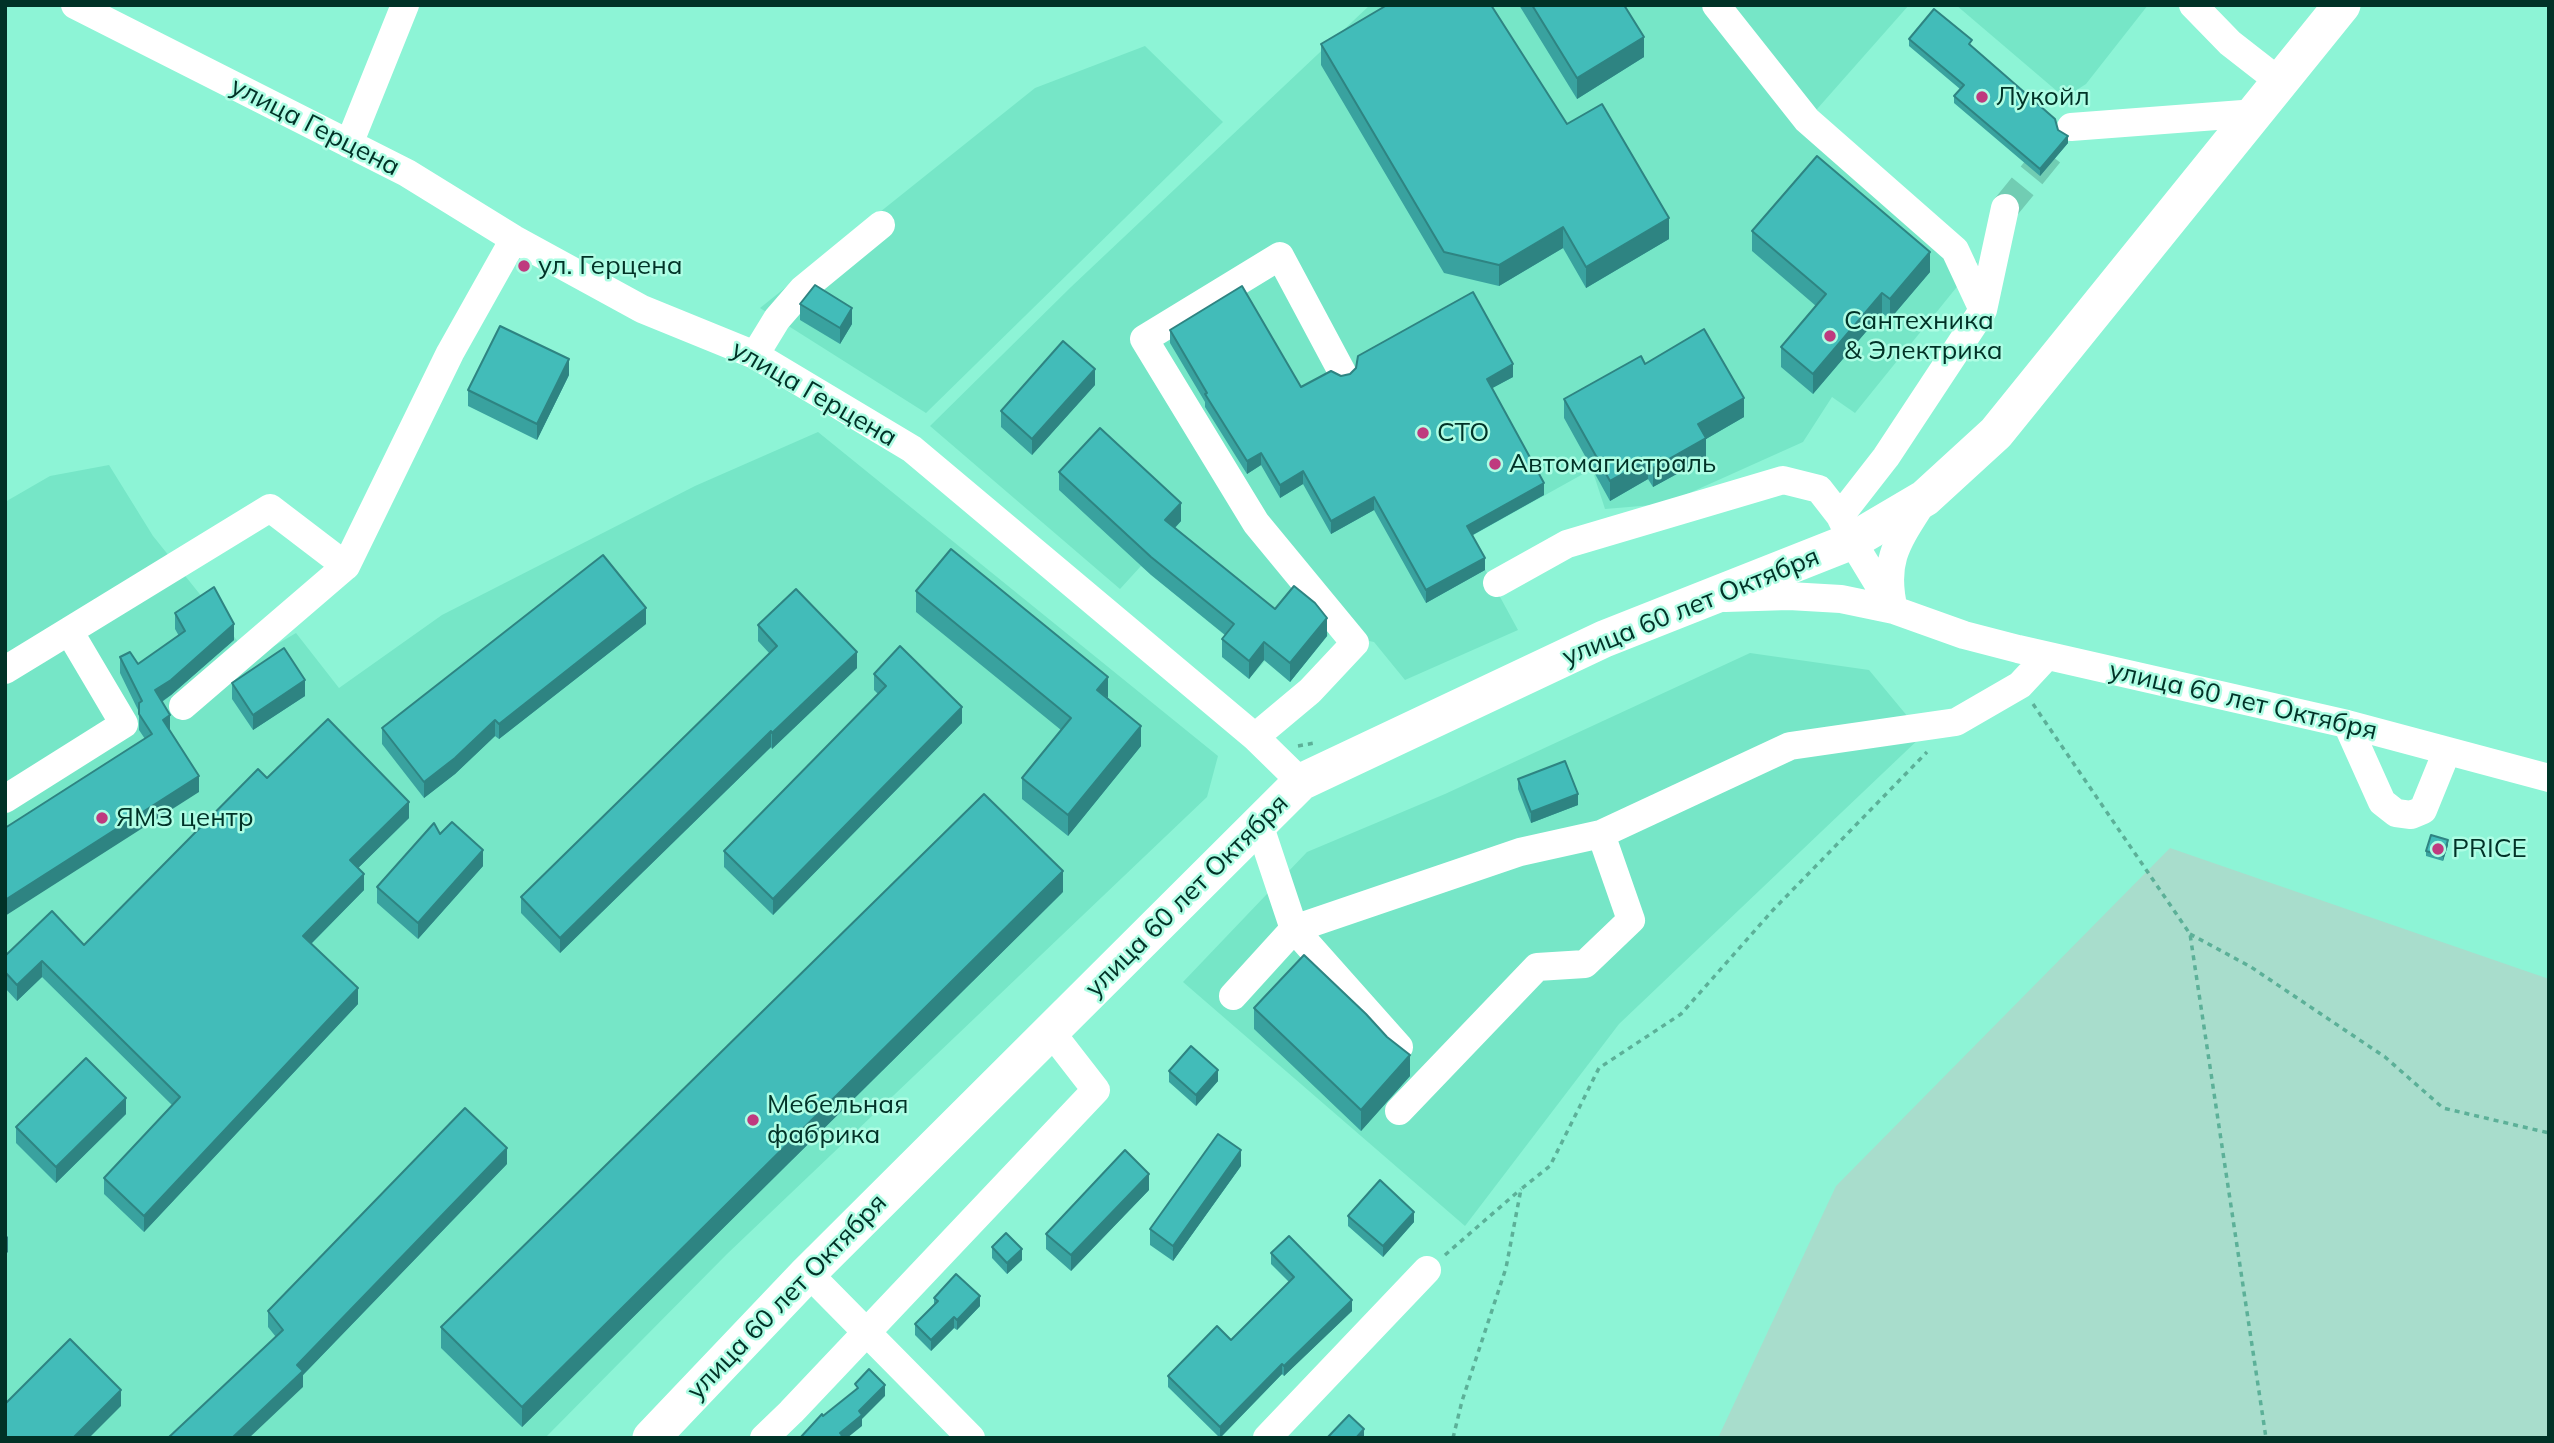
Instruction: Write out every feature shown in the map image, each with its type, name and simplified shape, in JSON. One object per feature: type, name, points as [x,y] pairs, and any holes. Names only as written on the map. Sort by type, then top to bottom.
[{"type":"main road","name":"улица 60 лет Октября","points":[[650,1438],[808,1273],[1301,782],[1604,639],[1709,598],[1847,529],[1926,498],[1996,433],[2342,5]]},
{"type":"street","name":"улица Герцена","points":[[75,5],[407,173],[514,239],[642,309],[755,355],[912,449],[1255,737],[1301,782]]},
{"type":"street","points":[[349,144],[405,5]]},
{"type":"street","points":[[1716,5],[1807,120],[1955,250],[1983,310]]},
{"type":"street","points":[[2193,5],[2230,43],[2280,82]]},
{"type":"street","points":[[2071,127],[2256,113]]},
{"type":"street","points":[[1497,583],[1567,544],[1783,480],[1819,489],[1847,529],[1886,457],[1983,310],[2005,208]]},
{"type":"street","points":[[755,355],[777,319],[803,289],[881,225]]},
{"type":"street","points":[[183,706],[346,566],[450,353],[514,239]]},
{"type":"street","points":[[1255,737],[1310,691],[1355,643],[1256,523],[1144,340],[1280,256],[1342,372]]},
{"type":"street","points":[[1709,598],[1828,598],[1894,610],[1888,588],[1890,561],[1903,533],[1926,498]]},
{"type":"street","points":[[5,670],[270,508],[346,566]]},
{"type":"street","name":"улица 60 лет Октября","points":[[1847,529],[1894,610],[1964,635],[2347,724],[2549,778]]},
{"type":"street","points":[[5,799],[124,724],[69,631]]},
{"type":"street","points":[[1233,996],[1294,929],[1520,852],[1601,834],[1790,746],[1956,722],[2020,685],[2047,656]]},
{"type":"street","points":[[2347,724],[2382,802],[2396,813],[2411,815],[2423,810],[2447,751]]},
{"type":"street","points":[[1259,824],[1294,929],[1399,1047]]},
{"type":"street","points":[[1399,1111],[1537,967],[1585,964],[1631,920],[1601,834]]},
{"type":"street","points":[[764,1438],[792,1412],[1096,1090],[1051,1032]]},
{"type":"street","points":[[1267,1438],[1427,1270]]},
{"type":"street","points":[[808,1273],[971,1438]]},
{"type":"path","points":[[2020,685],[2190,934],[2266,1438]]},
{"type":"path","points":[[1427,1270],[1549,1166],[1599,1068],[1681,1014],[1773,910],[1927,752]]},
{"type":"path","points":[[2190,934],[2251,967],[2385,1057],[2444,1108],[2549,1133]]},
{"type":"path","points":[[1452,1438],[1506,1268],[1521,1189]]},
{"type":"shaded area","points":[[1370,5],[1909,5],[1810,117],[1977,262],[1855,413],[1832,397],[1803,442],[1665,504],[1605,509],[1592,469],[1468,538],[1518,630],[1405,680],[1374,642],[1330,633],[1290,682],[1265,661],[1249,679],[1222,657],[1233,642],[1141,566],[1120,589],[930,426],[1071,287]]},
{"type":"shaded area","points":[[1956,5],[2148,5],[2086,84],[2072,93],[2058,92]]},
{"type":"shaded area","points":[[1145,46],[1223,122],[926,413],[760,308],[1035,88]]},
{"type":"shaded area","points":[[818,432],[1218,756],[1207,797],[727,1254],[545,1438],[5,1438],[5,502],[50,476],[109,465],[153,536],[252,659],[296,633],[339,688],[442,615],[695,486]]},
{"type":"shaded area","points":[[1750,653],[1869,670],[1923,735],[1619,1024],[1465,1226],[1183,982],[1307,852],[1445,794]]},
{"type":"shaded area","points":[[2170,848],[2549,979],[2549,1438],[1718,1438],[1836,1186]]},
{"type":"building","points":[[1387,5],[1491,5],[1567,124],[1602,104],[1669,218],[1586,267],[1563,227],[1499,265],[1444,252],[1321,44]]},
{"type":"building","points":[[1532,5],[1624,5],[1644,37],[1577,78]]},
{"type":"building","points":[[1934,9],[1972,40],[1969,44],[2055,119],[2058,130],[2068,136],[2040,169],[1954,96],[1964,85],[1909,39]]},
{"type":"building","points":[[1817,156],[1930,252],[1890,299],[1882,293],[1813,374],[1781,347],[1826,294],[1752,231]]},
{"type":"building","points":[[815,285],[852,308],[840,328],[800,304]]},
{"type":"building","name":"СТО","points":[[1242,286],[1301,387],[1331,371],[1341,376],[1350,374],[1356,368],[1358,356],[1473,292],[1513,364],[1487,379],[1544,483],[1467,526],[1485,558],[1426,590],[1374,497],[1331,521],[1303,471],[1280,485],[1261,453],[1247,461],[1205,394],[1207,393],[1170,330]]},
{"type":"building","points":[[500,326],[569,359],[537,424],[468,390]]},
{"type":"building","points":[[1704,329],[1744,398],[1698,424],[1706,438],[1653,468],[1648,460],[1610,481],[1564,399],[1641,356],[1645,364]]},
{"type":"building","points":[[1063,341],[1095,369],[1032,439],[1001,411]]},
{"type":"building","points":[[1100,428],[1181,503],[1165,520],[1275,609],[1294,586],[1315,603],[1327,618],[1290,663],[1264,642],[1249,661],[1222,639],[1234,624],[1151,557],[1059,472]]},
{"type":"building","points":[[951,549],[1108,677],[1097,690],[1141,726],[1068,815],[1022,778],[1071,718],[916,591]]},
{"type":"building","points":[[603,555],[646,608],[499,724],[495,720],[455,758],[424,782],[382,728]]},
{"type":"building","points":[[214,587],[234,624],[171,680],[155,690],[170,715],[163,720],[199,776],[5,900],[5,828],[152,734],[139,714],[139,703],[142,701],[120,657],[130,652],[138,664],[185,631],[175,613]]},
{"type":"building","points":[[796,589],[857,652],[772,733],[771,731],[560,938],[521,897],[777,646],[758,625]]},
{"type":"building","points":[[900,646],[962,707],[773,899],[724,851],[886,686],[874,674]]},
{"type":"building","points":[[284,648],[305,680],[253,715],[232,683]]},
{"type":"building","points":[[328,719],[409,802],[350,860],[364,874],[303,936],[358,988],[144,1216],[104,1178],[180,1097],[42,961],[17,985],[5,972],[5,956],[52,911],[84,945],[258,769],[267,778]]},
{"type":"building","points":[[1565,761],[1578,794],[1531,812],[1518,779]]},
{"type":"building","name":"Мебельная фабрика","points":[[984,794],[1063,871],[522,1407],[441,1327]]},
{"type":"building","points":[[452,822],[483,850],[418,923],[377,887],[434,823],[440,834]]},
{"type":"building","points":[[2431,835],[2448,840],[2443,856],[2426,851]]},
{"type":"building","points":[[1304,955],[1387,1037],[1410,1055],[1361,1110],[1254,1008]]},
{"type":"building","points":[[1191,1046],[1218,1070],[1196,1095],[1169,1071]]},
{"type":"building","points":[[86,1058],[126,1098],[56,1167],[16,1127]]},
{"type":"building","points":[[465,1108],[507,1148],[297,1365],[303,1371],[232,1438],[168,1438],[283,1330],[268,1311]]},
{"type":"building","points":[[1218,1134],[1241,1150],[1173,1246],[1150,1229]]},
{"type":"building","points":[[1125,1150],[1149,1174],[1071,1255],[1046,1234]]},
{"type":"building","points":[[1380,1180],[1414,1212],[1383,1246],[1348,1216]]},
{"type":"building","points":[[1006,1233],[1022,1249],[1007,1263],[992,1247]]},
{"type":"building","points":[[1289,1236],[1352,1300],[1284,1366],[1282,1364],[1220,1427],[1168,1376],[1217,1326],[1231,1340],[1294,1277],[1271,1253]]},
{"type":"building","points":[[956,1274],[980,1296],[957,1320],[954,1317],[931,1340],[915,1324],[938,1301],[934,1298]]},
{"type":"building","points":[[70,1339],[121,1390],[73,1438],[5,1438],[5,1404]]},
{"type":"building","points":[[869,1369],[885,1385],[859,1411],[862,1415],[840,1433],[840,1438],[800,1438],[822,1414],[823,1416],[858,1388],[855,1384]]},
{"type":"building","points":[[1349,1415],[1364,1429],[1356,1438],[1327,1438]]},
{"type":"tunnel","points":[[2005,208],[2058,143]]},
{"type":"place","name":"Лукойл","points":[[1982,97]]},
{"type":"place","name":"ул. Герцена","points":[[524,266]]},
{"type":"place","name":"Сантехника & Электрика","points":[[1830,336]]},
{"type":"place","name":"СТО","points":[[1423,433]]},
{"type":"place","name":"Автомагистраль","points":[[1495,464]]},
{"type":"place","name":"ЯМЗ центр","points":[[102,818]]},
{"type":"place","name":"PRICE","points":[[2438,849]]},
{"type":"place","name":"Мебельная фабрика","points":[[753,1120]]}]
